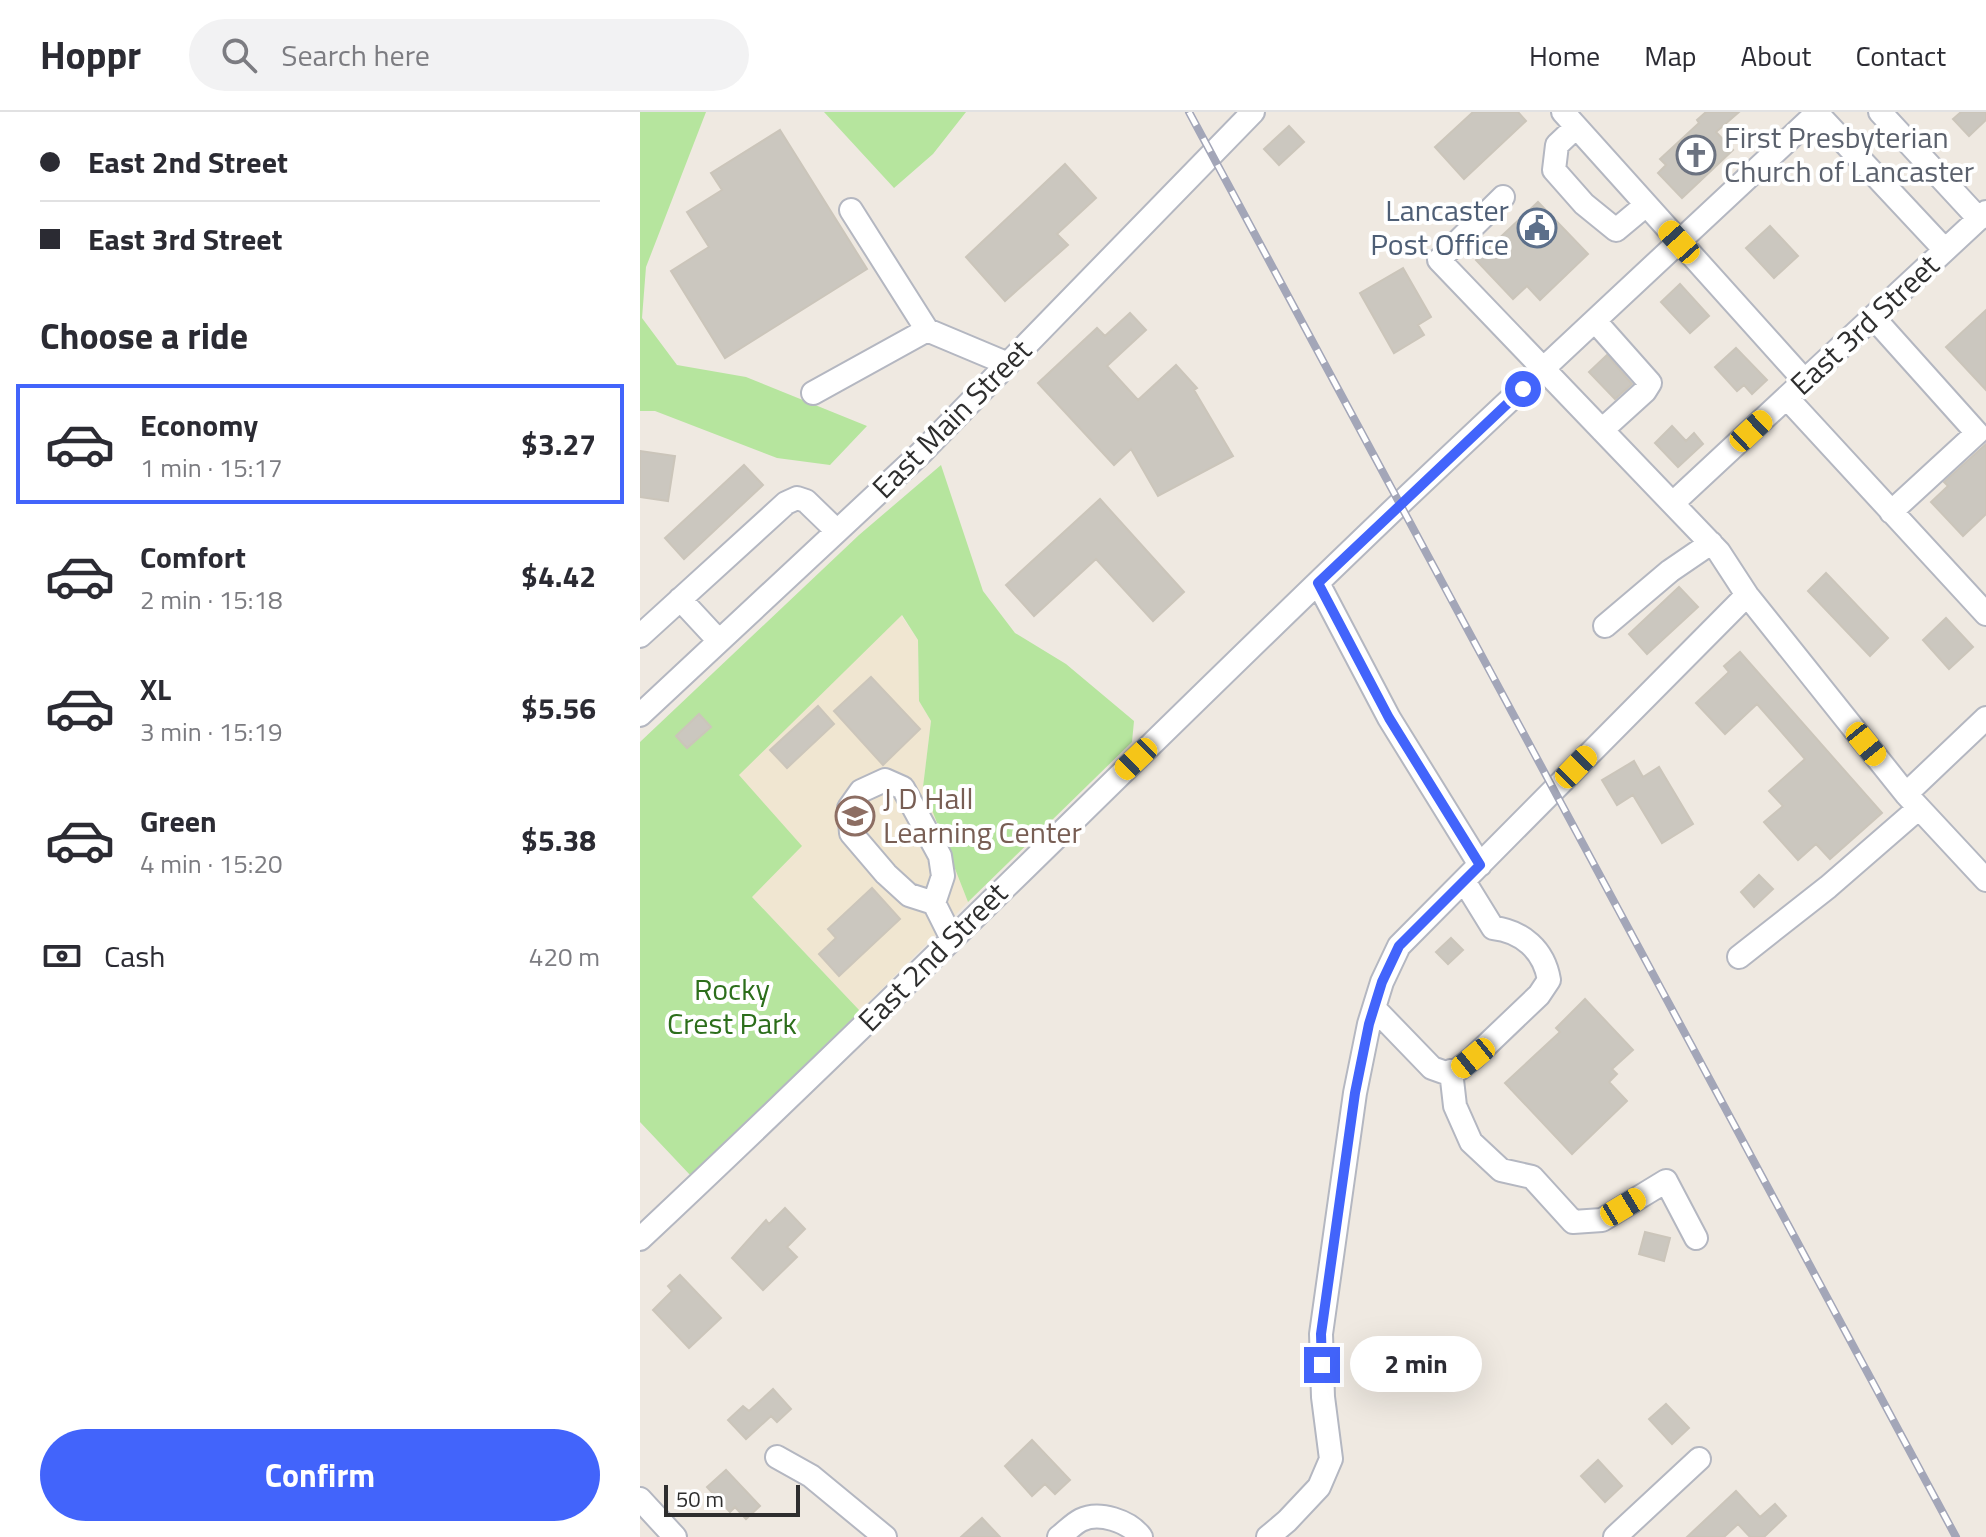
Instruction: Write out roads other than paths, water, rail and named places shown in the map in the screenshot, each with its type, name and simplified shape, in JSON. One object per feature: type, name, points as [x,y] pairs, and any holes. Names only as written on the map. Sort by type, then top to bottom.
[{"type":"street","name":"East Main Street","points":[[640,715],[921,453],[1253,112]]},
{"type":"street","points":[[1817,112],[1945,250]]},
{"type":"street","name":"East 2nd Street","points":[[640,1239],[807,1083],[951,937],[1318,583],[1817,112]]},
{"type":"street","points":[[1880,112],[1982,216]]},
{"type":"street","points":[[1646,205],[1616,230],[1584,204],[1554,170],[1557,145],[1570,119],[1805,381]]},
{"type":"street","points":[[1503,197],[1439,260],[1711,543],[1747,595],[1912,801],[1986,880]]},
{"type":"street","points":[[851,210],[927,330],[1008,364]]},
{"type":"street","name":"East 3rd Street","points":[[1673,503],[1982,216]]},
{"type":"street","points":[[1873,317],[1977,433],[1891,512]]},
{"type":"street","points":[[1595,321],[1650,383],[1602,430]]},
{"type":"street","points":[[813,393],[927,330]]},
{"type":"street","points":[[1787,398],[1986,614]]},
{"type":"street","points":[[640,636],[786,503],[797,498],[806,501],[837,531]]},
{"type":"street","points":[[1605,626],[1670,571],[1711,543]]},
{"type":"street","points":[[1318,583],[1389,718],[1480,865]]},
{"type":"street","points":[[1268,1537],[1319,1487],[1331,1459],[1323,1397],[1321,1334],[1355,1093],[1374,1008],[1399,946],[1747,595]]},
{"type":"street","points":[[680,599],[719,641]]},
{"type":"street","points":[[1739,957],[1828,887],[1912,801],[1986,718]]},
{"type":"street","points":[[934,903],[909,895],[886,874],[851,833],[849,808],[861,791],[885,780],[903,788],[940,856],[943,876],[934,903],[951,937]]},
{"type":"street","points":[[1374,1008],[1432,1068],[1446,1073],[1459,1069],[1473,1058],[1539,995],[1549,980],[1546,965],[1536,950],[1517,934],[1493,928],[1464,881]]},
{"type":"street","points":[[1451,1071],[1455,1106],[1471,1142],[1501,1170],[1532,1177],[1573,1222],[1602,1220],[1666,1181],[1696,1238]]},
{"type":"street","points":[[777,1457],[811,1476],[885,1537]]},
{"type":"street","points":[[1615,1537],[1699,1459]]},
{"type":"street","points":[[640,1499],[675,1537]]},
{"type":"street","points":[[1059,1537],[1081,1520],[1099,1516],[1122,1523],[1141,1537]]},
{"type":"railway","points":[[1189,112],[1956,1537]]},
{"type":"place","name":"First Presbyterian Church of Lancaster","points":[[1696,155]]},
{"type":"place","name":"Lancaster Post Office","points":[[1537,228]]},
{"type":"place","name":"J D Hall Learning Center","points":[[855,816]]},
{"type":"park label","name":"Rocky Crest Park","points":[[732,1007]]}]
